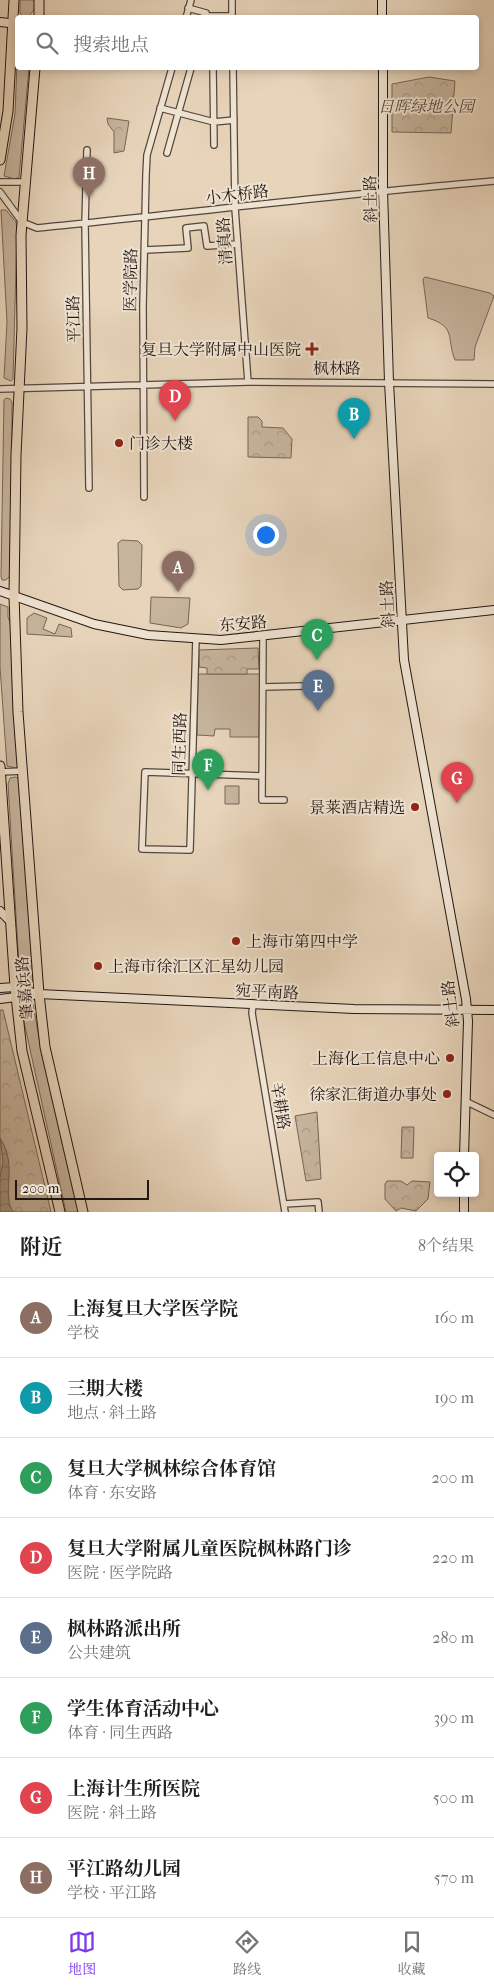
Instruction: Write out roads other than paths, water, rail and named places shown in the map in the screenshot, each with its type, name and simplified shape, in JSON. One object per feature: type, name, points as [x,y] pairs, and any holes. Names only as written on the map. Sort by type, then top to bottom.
[{"type":"main road","points":[[0,160],[8,112],[15,24],[14,0]]},
{"type":"main road","points":[[39,0],[39,15]]},
{"type":"main road","points":[[382,0],[382,15]]},
{"type":"main road","points":[[0,22],[15,24]]},
{"type":"main road","name":"肇嘉浜路","points":[[35,70],[22,222],[20,389],[16,455],[14,596],[16,668],[38,994],[45,1047],[83,1212]]},
{"type":"main road","name":"斜土路","points":[[383,70],[383,190],[389,382],[404,660],[467,1010],[464,1152]]},
{"type":"main road","name":"东安路","points":[[0,591],[94,624],[148,635],[222,640],[494,610]]},
{"type":"main road","name":"肇嘉浜路","points":[[0,766],[15,987],[22,1051],[60,1212]]},
{"type":"main road","points":[[0,911],[11,922]]},
{"type":"main road","points":[[0,988],[15,987],[38,994]]},
{"type":"main road","points":[[0,999],[38,994]]},
{"type":"main road","name":"宛平南路","points":[[38,994],[354,1009],[494,1010]]},
{"type":"main road","points":[[464,1197],[464,1212]]},
{"type":"street","points":[[187,15],[191,0]]},
{"type":"street","points":[[232,0],[232,15]]},
{"type":"street","points":[[188,8],[206,15]]},
{"type":"street","name":"医学院路","points":[[144,497],[147,155],[171,70]]},
{"type":"street","points":[[167,153],[190,70]]},
{"type":"street","points":[[213,70],[214,145]]},
{"type":"street","name":"清真路","points":[[233,70],[235,208],[248,382]]},
{"type":"street","points":[[160,108],[214,122],[234,120]]},
{"type":"street","name":"平江路","points":[[87,150],[84,224],[89,488]]},
{"type":"street","name":"小木桥路","points":[[22,222],[37,228],[84,224],[383,190],[494,181]]},
{"type":"street","points":[[0,182],[26,182]]},
{"type":"street","points":[[0,192],[22,222]]},
{"type":"street","points":[[145,250],[188,248],[186,228],[204,226],[207,246],[238,244]]},
{"type":"street","name":"枫林路","points":[[0,389],[248,382],[494,384]]},
{"type":"street","points":[[263,636],[262,800],[284,800]]},
{"type":"street","name":"同生西路","points":[[192,772],[145,772],[142,848],[190,850],[196,638]]},
{"type":"street","points":[[263,687],[304,686]]},
{"type":"street","points":[[0,772],[23,771]]},
{"type":"street","points":[[192,772],[262,776]]},
{"type":"street","name":"辛耕路","points":[[253,1005],[254,1022],[285,1212]]},
{"type":"street","points":[[466,1102],[494,1115]]},
{"type":"street","points":[[284,1204],[318,1202],[319,1212]]},
{"type":"water","points":[[0,1138],[8,1159],[9,1198],[10,1206],[14,1212],[0,1212],[0,1177],[3,1162]]},
{"type":"place","name":"平江路幼儿园","points":[[89,198]]},
{"type":"place","name":"复旦大学附属中山医院","points":[[312,349]]},
{"type":"place","name":"复旦大学附属儿童医院枫林路门诊","points":[[175,421]]},
{"type":"place","name":"三期大楼","points":[[354,439]]},
{"type":"place","name":"门诊大楼","points":[[119,443]]},
{"type":"place","name":"上海复旦大学医学院","points":[[178,592]]},
{"type":"place","name":"复旦大学枫林综合体育馆","points":[[317,660]]},
{"type":"place","name":"枫林路派出所","points":[[318,711]]},
{"type":"place","name":"学生体育活动中心","points":[[208,790]]},
{"type":"place","name":"上海计生所医院","points":[[457,803]]},
{"type":"place","name":"景莱酒店精选","points":[[415,807]]},
{"type":"place","name":"上海市第四中学","points":[[236,941]]},
{"type":"place","name":"上海市徐汇区汇星幼儿园","points":[[98,966]]},
{"type":"place","name":"上海化工信息中心","points":[[450,1058]]},
{"type":"place","name":"徐家汇街道办事处","points":[[447,1094]]},
{"type":"park label","name":"日晖绿地公园","points":[[426,106]]}]
